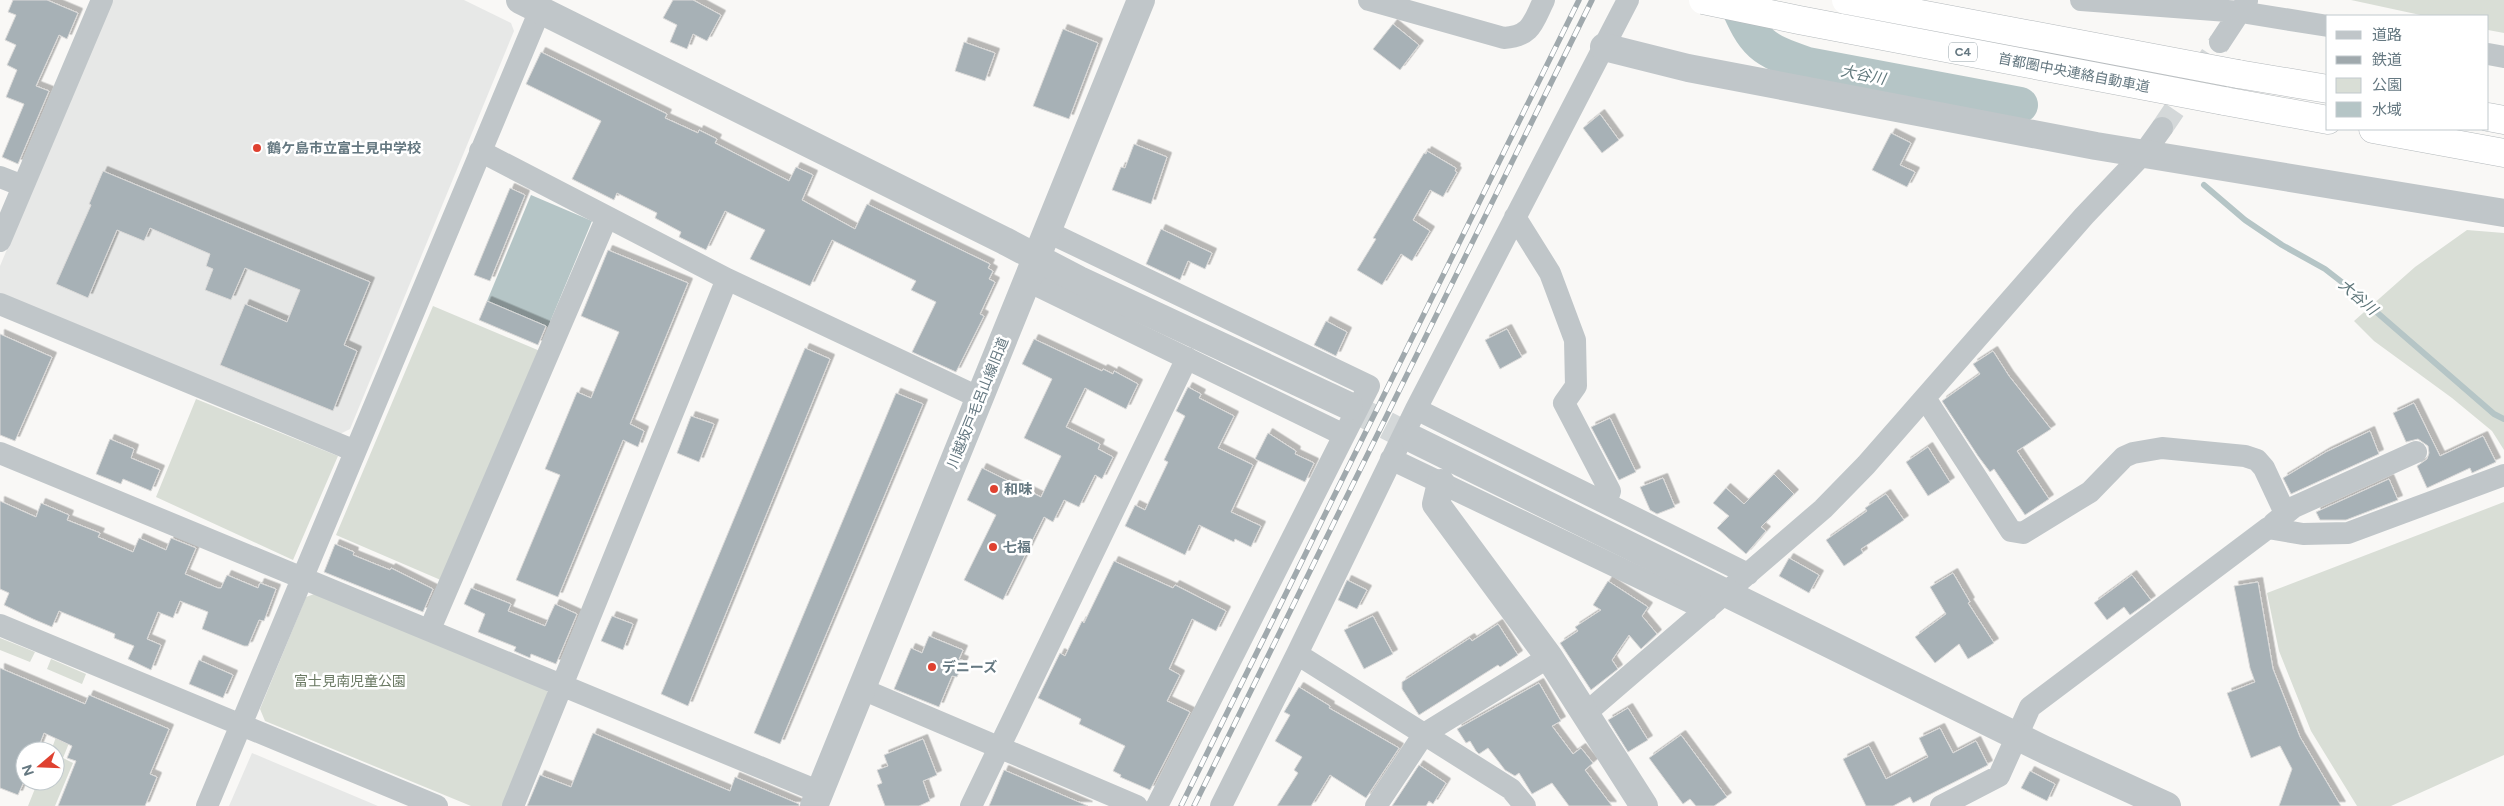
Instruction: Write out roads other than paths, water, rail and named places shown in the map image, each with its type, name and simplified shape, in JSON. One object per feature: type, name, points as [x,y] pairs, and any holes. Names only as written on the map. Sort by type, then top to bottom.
[{"type":"highway","name":"首都圏中央連絡自動車道","points":[[1703,0],[1798,20],[2326,120]]},
{"type":"highway","name":"C4","points":[[1846,0],[2238,74],[2326,89]]},
{"type":"highway","points":[[2489,117],[2504,120]]},
{"type":"highway","points":[[2378,130],[2504,153]]},
{"type":"street","points":[[0,241],[102,0]]},
{"type":"street","name":"川越坂戸毛呂山線旧道","points":[[817,799],[1141,0]]},
{"type":"street","points":[[1370,0],[1504,38],[1519,37],[1530,28],[1544,0]]},
{"type":"street","points":[[1221,806],[1298,654],[1416,409],[1628,0]]},
{"type":"street","points":[[2081,0],[2244,6],[2326,26]]},
{"type":"street","points":[[207,806],[480,151],[530,5],[1033,270],[1187,358],[1344,435]]},
{"type":"street","points":[[2220,42],[2244,6]]},
{"type":"street","points":[[1604,46],[1735,78],[1784,85],[2144,153],[2504,213]]},
{"type":"street","points":[[2489,54],[2504,57]]},
{"type":"street","points":[[1586,713],[1824,509],[1925,398],[2084,216],[2144,153],[2162,128]]},
{"type":"street","points":[[480,151],[728,280],[980,398]]},
{"type":"street","points":[[0,177],[23,186]]},
{"type":"street","points":[[430,629],[607,217]]},
{"type":"street","points":[[1515,218],[1550,273],[1569,321],[1575,340],[1576,386],[1564,403],[1610,491],[1606,503]]},
{"type":"street","points":[[1048,232],[1369,386],[1157,806]]},
{"type":"street","points":[[1033,270],[1079,280],[1348,406]]},
{"type":"street","points":[[514,806],[728,280]]},
{"type":"street","points":[[0,304],[355,450]]},
{"type":"street","points":[[972,806],[1187,358]]},
{"type":"street","points":[[1925,398],[2012,531],[2023,533],[2090,492],[2124,457],[2147,449],[2162,448],[2245,456],[2257,460],[2264,468],[2285,513]]},
{"type":"street","points":[[1416,409],[1748,574]]},
{"type":"street","points":[[1415,440],[2016,736],[2167,806]]},
{"type":"street","points":[[1941,806],[1999,776],[2030,707],[2268,528],[2285,513],[2416,452]]},
{"type":"street","points":[[0,453],[564,685],[817,799]]},
{"type":"street","points":[[1391,459],[1707,610]]},
{"type":"street","points":[[2268,528],[2303,534],[2348,533],[2504,475]]},
{"type":"street","points":[[1441,482],[1436,504],[1548,657],[1586,713],[1644,806]]},
{"type":"street","points":[[0,626],[438,806]]},
{"type":"street","points":[[1298,654],[1511,789],[1525,806]]},
{"type":"street","points":[[1376,806],[1424,734],[1548,657]]},
{"type":"street","points":[[862,689],[1137,806]]},
{"type":"water","points":[[531,195],[592,221],[548,327],[487,301]]},
{"type":"waterway","name":"大谷川","points":[[1736,0],[1749,27],[1761,43],[1779,54],[1807,65],[2020,105]]},
{"type":"waterway","name":"大谷川","points":[[2204,185],[2245,220],[2282,245],[2325,269],[2343,283],[2494,414],[2504,419]]},
{"type":"tunnel","points":[[2162,128],[2220,42]]},
{"type":"tunnel","points":[[1349,406],[1415,440]]},
{"type":"railway","points":[[1181,806],[1579,0]]},
{"type":"railway","points":[[1194,806],[1592,0]]},
{"type":"place","name":"鶴ケ島市立富士見中学校","points":[[257,148]]},
{"type":"place","name":"和味","points":[[994,489]]},
{"type":"place","name":"七福","points":[[993,547]]},
{"type":"place","name":"デニーズ","points":[[932,667]]},
{"type":"park label","name":"富士見南児童公園","points":[[350,681]]}]
